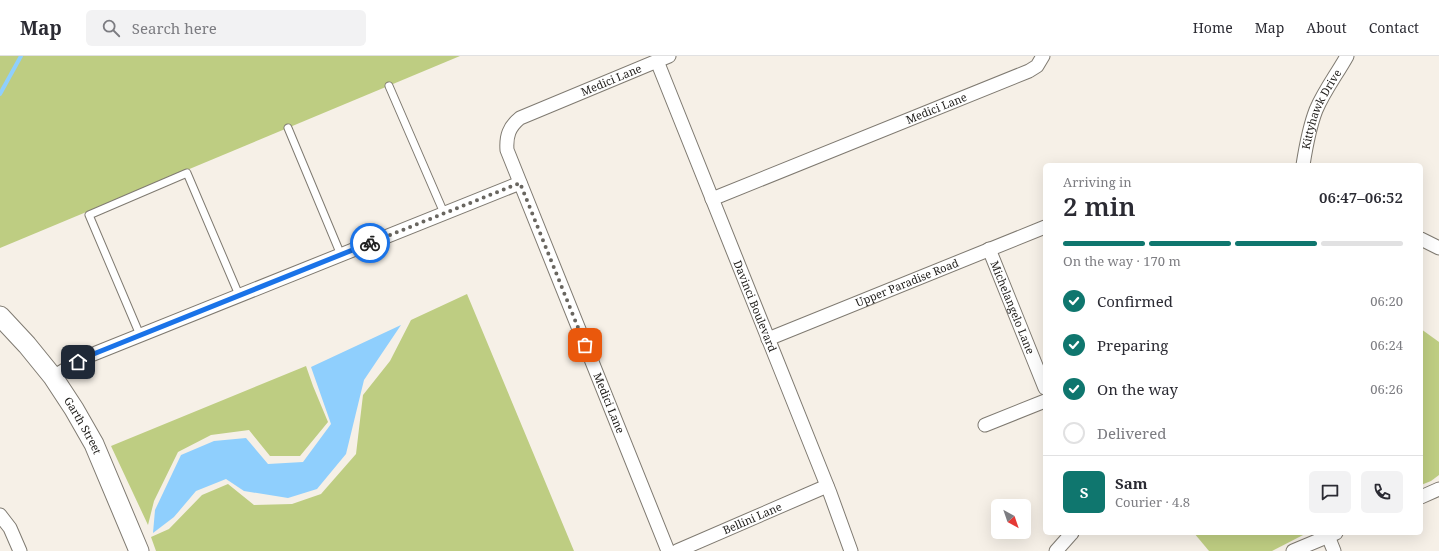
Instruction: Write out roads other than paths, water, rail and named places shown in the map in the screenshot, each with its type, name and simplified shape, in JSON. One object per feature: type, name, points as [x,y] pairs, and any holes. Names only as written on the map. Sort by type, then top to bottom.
[{"type":"street","name":"Medici Lane","points":[[712,199],[1030,71],[1037,66],[1043,56]]},
{"type":"street","name":"Kittyhawk Drive","points":[[1303,163],[1309,131],[1316,110],[1347,56]]},
{"type":"street","name":"Medici Lane","points":[[663,58],[520,118],[513,124],[508,132],[506,141],[507,150],[520,183],[668,551]]},
{"type":"street","name":"Davinci Boulevard","points":[[663,58],[712,199],[828,486],[851,551]]},
{"type":"street","points":[[53,377],[86,357],[520,183]]},
{"type":"street","name":"Upper Paradise Road","points":[[768,339],[1043,228]]},
{"type":"street","points":[[1423,240],[1439,248]]},
{"type":"street","name":"Michelangelo Lane","points":[[989,249],[1043,383]]},
{"type":"street","name":"Garth Street","points":[[0,316],[27,345],[53,377],[74,409],[94,444],[138,551]]},
{"type":"street","points":[[985,425],[1043,402]]},
{"type":"street","name":"Bellini Lane","points":[[677,551],[828,486]]},
{"type":"street","points":[[1423,496],[1439,489]]},
{"type":"street","points":[[0,515],[10,528],[20,551]]},
{"type":"street","points":[[1056,551],[1070,535]]},
{"type":"street","points":[[1293,551],[1332,535],[1334,551]]},
{"type":"lane","points":[[388,86],[444,213]]},
{"type":"lane","points":[[288,128],[341,255]]},
{"type":"lane","points":[[140,335],[89,215],[187,173],[239,296]]},
{"type":"water","points":[[401,325],[364,380],[346,454],[317,489],[288,498],[244,491],[226,479],[196,491],[174,517],[153,533],[155,510],[181,455],[214,441],[246,438],[268,464],[303,462],[331,424],[311,367]]},
{"type":"waterway","points":[[0,94],[21,56]]}]
